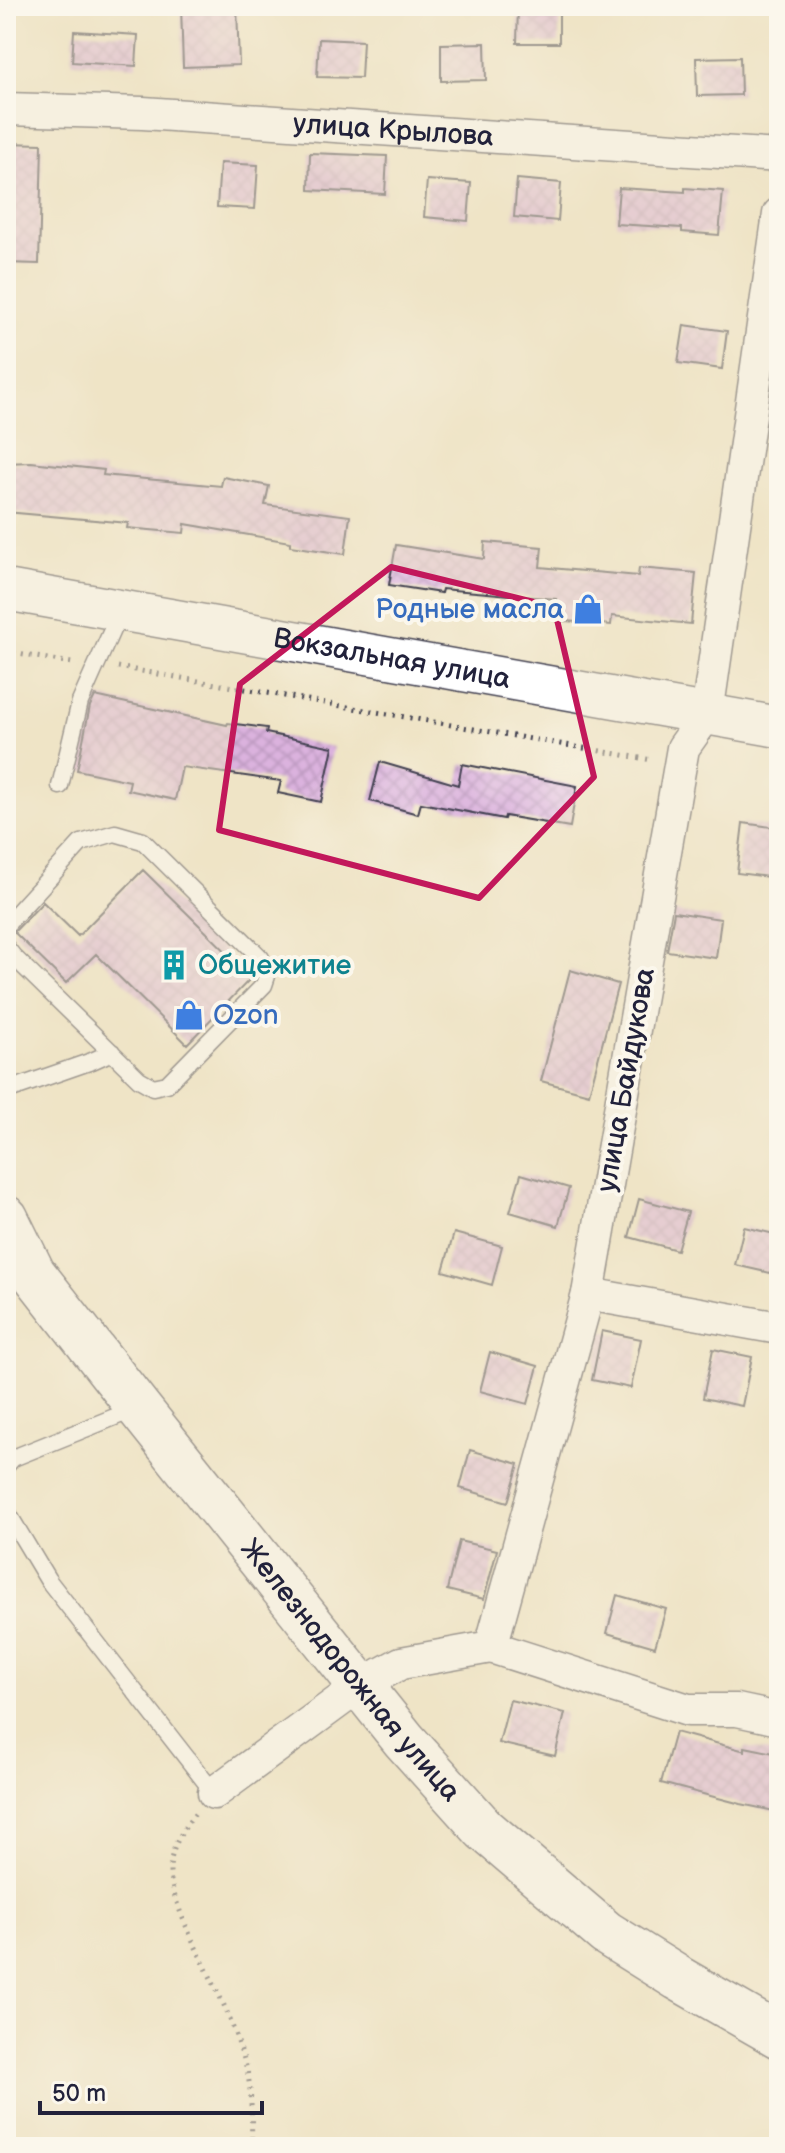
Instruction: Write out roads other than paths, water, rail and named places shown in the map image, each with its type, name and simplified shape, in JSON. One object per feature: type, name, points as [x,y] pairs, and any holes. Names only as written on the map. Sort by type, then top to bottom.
[{"type":"main road","name":"Железнодорожная улица","points":[[6,1218],[33,1273],[404,1740],[484,1829],[606,1933],[779,2036]]},
{"type":"street","name":"улица Крылова","points":[[6,109],[143,113],[779,156]]},
{"type":"street","name":"улица Байдукова","points":[[491,1647],[588,1294],[683,748],[707,714],[779,214]]},
{"type":"street","name":"Вокзальная улица","points":[[6,590],[779,727]]},
{"type":"street","points":[[588,1294],[779,1328]]},
{"type":"street","points":[[214,1793],[361,1685],[401,1663],[491,1647],[688,1710],[737,1710],[779,1719]]},
{"type":"lane","points":[[60,786],[80,702],[120,610]]},
{"type":"lane","points":[[6,925],[81,843],[115,833],[143,841],[261,958],[267,976],[264,985],[167,1084],[153,1087],[139,1079],[6,947]]},
{"type":"lane","points":[[6,1091],[112,1052]]},
{"type":"lane","points":[[6,1466],[13,1458],[138,1407]]},
{"type":"lane","points":[[6,1510],[48,1580],[214,1793]]},
{"type":"place","name":"Родные масла","points":[[588,609]]},
{"type":"place","name":"Общежитие","points":[[174,965]]},
{"type":"place","name":"Ozon","points":[[189,1015]]}]
